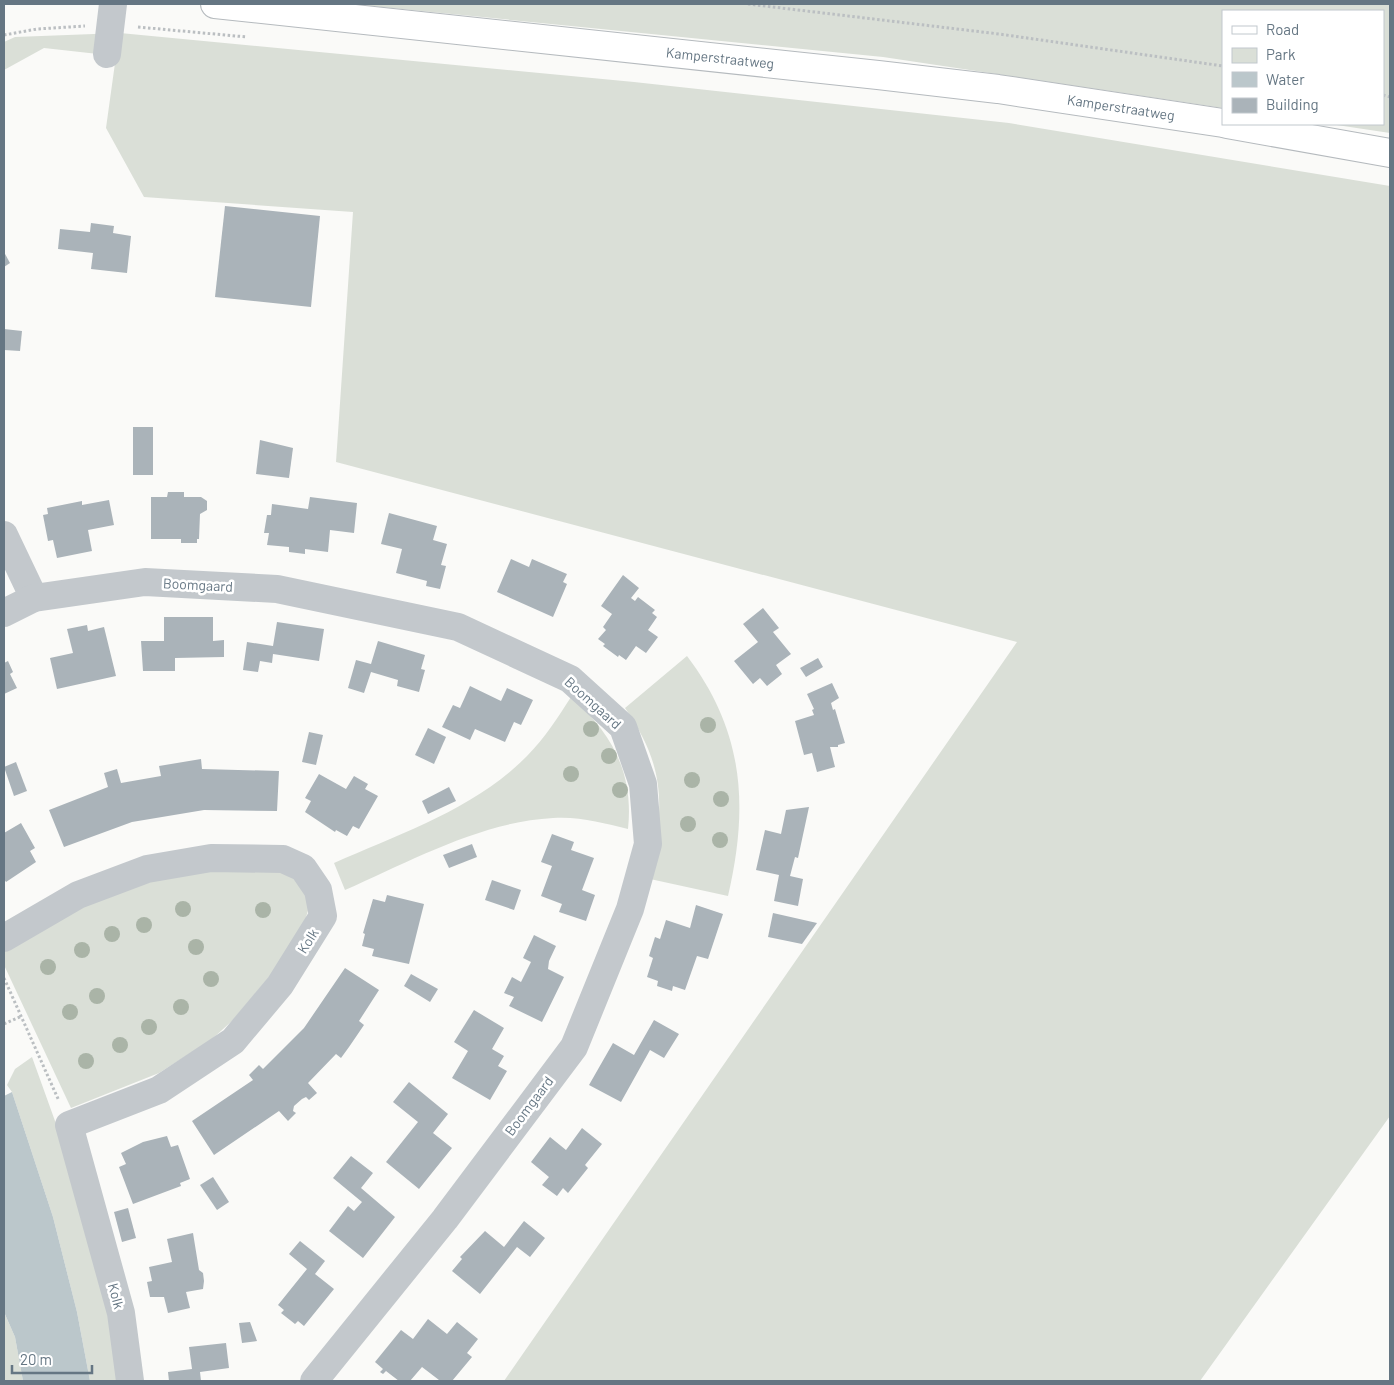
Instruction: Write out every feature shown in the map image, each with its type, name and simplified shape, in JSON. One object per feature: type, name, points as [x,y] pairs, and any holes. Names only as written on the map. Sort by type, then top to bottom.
[{"type":"main road","name":"Kamperstraatweg","points":[[215,4],[906,78],[998,89],[1222,123]]},
{"type":"main road","points":[[1233,125],[1390,153]]},
{"type":"street","points":[[106,54],[111,14]]},
{"type":"street","points":[[4,535],[34,598]]},
{"type":"street","name":"Boomgaard","points":[[4,612],[34,598],[145,582],[277,589],[458,627],[570,679],[623,727],[643,784],[648,844],[630,909],[574,1046],[445,1219],[314,1381]]},
{"type":"street","name":"Kolk","points":[[4,938],[78,895],[147,869],[212,858],[283,859],[303,868],[318,890],[323,916],[280,985],[233,1041],[159,1090],[69,1125],[121,1313],[130,1381]]},
{"type":"path","points":[[748,4],[999,34],[1222,66]]},
{"type":"path","points":[[4,35],[111,14],[252,38]]},
{"type":"path","points":[[4,978],[69,1125]]},
{"type":"path","points":[[4,1024],[22,1016]]},
{"type":"green space","points":[[351,4],[1390,4],[1390,133],[1337,125],[1384,125],[1384,10],[1222,10],[1222,108],[883,57]]},
{"type":"green space","points":[[120,33],[634,82],[1009,123],[1390,186],[1390,1116],[1200,1381],[504,1381],[1017,642],[336,462],[353,212],[144,197],[106,128],[116,56],[44,48],[4,70],[4,42],[15,37]]},
{"type":"green space","points":[[687,656],[706,684],[720,712],[731,741],[737,770],[739,800],[738,831],[735,863],[728,896],[650,879],[658,831],[658,790],[649,751],[639,730],[625,708]]},
{"type":"green space","points":[[571,697],[598,725],[609,740],[617,756],[627,790],[629,809],[628,829],[591,820],[572,818],[526,821],[499,827],[446,845],[345,890],[334,863],[436,818],[461,805],[507,775],[534,749]]},
{"type":"green space","points":[[192,868],[288,872],[302,881],[309,907],[305,921],[280,964],[233,1020],[211,1040],[159,1073],[71,1108],[4,965],[4,949],[74,907]]},
{"type":"green space","points":[[32,1057],[64,1146],[98,1262],[120,1381],[90,1381],[77,1312],[53,1217],[12,1092],[7,1085],[15,1069]]},
{"type":"green space","points":[[4,1312],[15,1337],[23,1381],[4,1381]]},
{"type":"water","points":[[12,1092],[53,1217],[77,1312],[90,1381],[23,1381],[15,1337],[4,1312],[4,1096]]},
{"type":"building","points":[[225,206],[320,216],[311,307],[215,297]]},
{"type":"building","points":[[91,223],[114,226],[113,233],[131,236],[127,273],[91,269],[93,253],[58,249],[60,229],[90,232]]},
{"type":"building","points":[[4,252],[10,263],[4,267]]},
{"type":"building","points":[[4,329],[22,331],[20,351],[4,350]]},
{"type":"building","points":[[133,427],[153,427],[153,475],[133,475]]},
{"type":"building","points":[[260,440],[293,448],[289,478],[256,474]]},
{"type":"building","points":[[168,492],[184,492],[184,497],[201,497],[207,501],[207,510],[200,514],[199,539],[197,539],[197,543],[181,543],[181,539],[151,539],[151,497],[167,497]]},
{"type":"building","points":[[310,497],[357,503],[354,533],[330,530],[328,552],[305,549],[305,554],[289,552],[289,547],[267,545],[269,533],[264,533],[267,515],[271,515],[272,504],[308,509]]},
{"type":"building","points":[[109,500],[114,525],[88,530],[92,551],[57,558],[53,540],[48,541],[43,515],[48,514],[47,508],[82,501],[82,505]]},
{"type":"building","points":[[389,513],[437,526],[433,540],[447,544],[441,565],[446,566],[440,589],[426,586],[427,581],[396,573],[402,549],[381,544]]},
{"type":"building","points":[[511,559],[529,567],[532,559],[567,574],[563,582],[567,584],[553,617],[497,592]]},
{"type":"building","points":[[623,575],[639,588],[631,598],[635,601],[638,597],[655,610],[652,613],[657,617],[648,630],[658,637],[646,653],[636,646],[626,660],[619,655],[618,657],[603,646],[605,644],[598,639],[606,630],[603,627],[612,614],[601,606]]},
{"type":"building","points":[[763,608],[779,628],[773,632],[791,654],[776,665],[782,674],[767,686],[760,678],[753,684],[734,661],[758,642],[743,624]]},
{"type":"building","points":[[164,617],[213,617],[213,641],[224,640],[224,657],[175,658],[175,671],[143,671],[141,641],[164,641]]},
{"type":"building","points":[[277,622],[324,629],[319,661],[273,654],[272,663],[260,661],[258,672],[243,670],[247,642],[273,646]]},
{"type":"building","points":[[87,625],[88,631],[104,627],[116,676],[57,689],[50,658],[73,653],[67,629]]},
{"type":"building","points":[[378,641],[425,655],[421,669],[425,670],[419,692],[397,686],[398,680],[371,672],[364,693],[348,688],[356,660],[371,664]]},
{"type":"building","points":[[818,658],[823,667],[806,677],[800,668]]},
{"type":"building","points":[[8,661],[13,672],[10,674],[17,688],[4,694],[4,663]]},
{"type":"building","points":[[832,683],[839,698],[831,703],[833,710],[835,709],[845,743],[838,745],[838,747],[830,747],[835,767],[817,772],[812,753],[804,755],[795,721],[814,715],[812,710],[814,709],[807,694]]},
{"type":"building","points":[[470,686],[501,701],[507,688],[533,700],[521,725],[514,722],[505,742],[475,729],[470,740],[442,727],[453,705],[460,708]]},
{"type":"building","points":[[428,728],[446,737],[434,764],[415,755]]},
{"type":"building","points":[[309,732],[323,735],[316,765],[302,762]]},
{"type":"building","points":[[201,759],[202,769],[279,771],[277,811],[204,810],[132,822],[64,847],[49,810],[108,787],[104,773],[117,769],[121,783],[161,776],[159,766]]},
{"type":"building","points":[[16,762],[27,791],[14,796],[4,767]]},
{"type":"building","points":[[319,774],[346,789],[354,776],[368,784],[365,789],[378,796],[359,829],[353,826],[347,836],[336,830],[335,832],[305,812],[311,801],[305,798]]},
{"type":"building","points":[[449,787],[456,801],[428,814],[422,801]]},
{"type":"building","points":[[809,807],[798,858],[795,857],[790,876],[803,879],[798,906],[774,901],[779,875],[756,870],[765,830],[781,834],[786,810]]},
{"type":"building","points":[[21,823],[35,848],[30,851],[36,862],[6,882],[4,879],[4,833]]},
{"type":"building","points":[[552,834],[574,842],[571,850],[594,858],[582,890],[595,895],[586,921],[559,912],[562,904],[541,896],[552,866],[541,862]]},
{"type":"building","points":[[472,844],[477,857],[449,868],[443,855]]},
{"type":"building","points":[[492,880],[521,890],[514,910],[485,900]]},
{"type":"building","points":[[387,895],[424,904],[409,964],[372,956],[374,949],[362,946],[365,934],[363,933],[373,899],[385,902]]},
{"type":"building","points":[[696,905],[723,914],[708,959],[697,956],[685,990],[673,986],[672,991],[657,986],[658,981],[647,977],[653,958],[649,956],[655,937],[660,939],[666,920],[690,928]]},
{"type":"building","points":[[773,913],[817,923],[802,944],[768,937]]},
{"type":"building","points":[[534,935],[556,946],[549,961],[548,969],[564,977],[542,1022],[509,1006],[514,997],[504,993],[512,977],[521,982],[531,962],[523,958]]},
{"type":"building","points":[[345,968],[379,990],[359,1021],[364,1025],[341,1058],[336,1054],[308,1083],[317,1093],[309,1100],[306,1097],[302,1099],[294,1106],[293,1111],[296,1113],[288,1121],[279,1111],[214,1155],[192,1121],[253,1080],[249,1075],[259,1065],[263,1069],[304,1028]]},
{"type":"building","points":[[411,974],[438,989],[430,1002],[404,986]]},
{"type":"building","points":[[474,1010],[504,1028],[492,1049],[504,1056],[498,1066],[507,1071],[490,1100],[452,1078],[468,1051],[454,1042]]},
{"type":"building","points":[[654,1020],[679,1034],[664,1058],[650,1050],[621,1102],[589,1085],[613,1043],[634,1055]]},
{"type":"building","points":[[409,1082],[448,1114],[433,1133],[452,1148],[419,1189],[386,1162],[418,1122],[393,1102]]},
{"type":"building","points":[[582,1128],[602,1144],[585,1165],[588,1168],[568,1193],[563,1188],[557,1196],[542,1185],[549,1177],[531,1162],[550,1137],[566,1150]]},
{"type":"building","points":[[167,1136],[171,1147],[178,1145],[190,1179],[180,1183],[181,1186],[133,1204],[119,1167],[126,1164],[121,1153],[143,1142]]},
{"type":"building","points":[[351,1156],[373,1173],[361,1188],[395,1217],[363,1258],[329,1231],[348,1206],[354,1211],[362,1202],[333,1178]]},
{"type":"building","points":[[213,1177],[229,1202],[217,1210],[200,1185]]},
{"type":"building","points":[[128,1208],[136,1238],[122,1242],[114,1212]]},
{"type":"building","points":[[524,1221],[545,1238],[530,1257],[517,1247],[480,1294],[452,1271],[462,1259],[460,1257],[485,1231],[504,1247]]},
{"type":"building","points":[[193,1233],[199,1270],[203,1273],[203,1289],[186,1292],[190,1308],[168,1313],[164,1297],[150,1297],[147,1282],[152,1281],[149,1267],[172,1262],[167,1239]]},
{"type":"building","points":[[300,1241],[325,1261],[315,1274],[334,1289],[304,1326],[298,1321],[295,1324],[281,1313],[284,1310],[278,1305],[307,1269],[289,1254]]},
{"type":"building","points":[[428,1319],[447,1334],[457,1322],[478,1339],[467,1353],[472,1357],[452,1381],[439,1380],[422,1367],[410,1381],[399,1381],[386,1371],[383,1374],[380,1372],[383,1369],[375,1362],[401,1330],[413,1339]]},
{"type":"building","points":[[250,1322],[257,1341],[242,1343],[239,1323]]},
{"type":"building","points":[[226,1343],[229,1368],[200,1372],[201,1381],[169,1381],[168,1372],[192,1369],[189,1347]]}]
